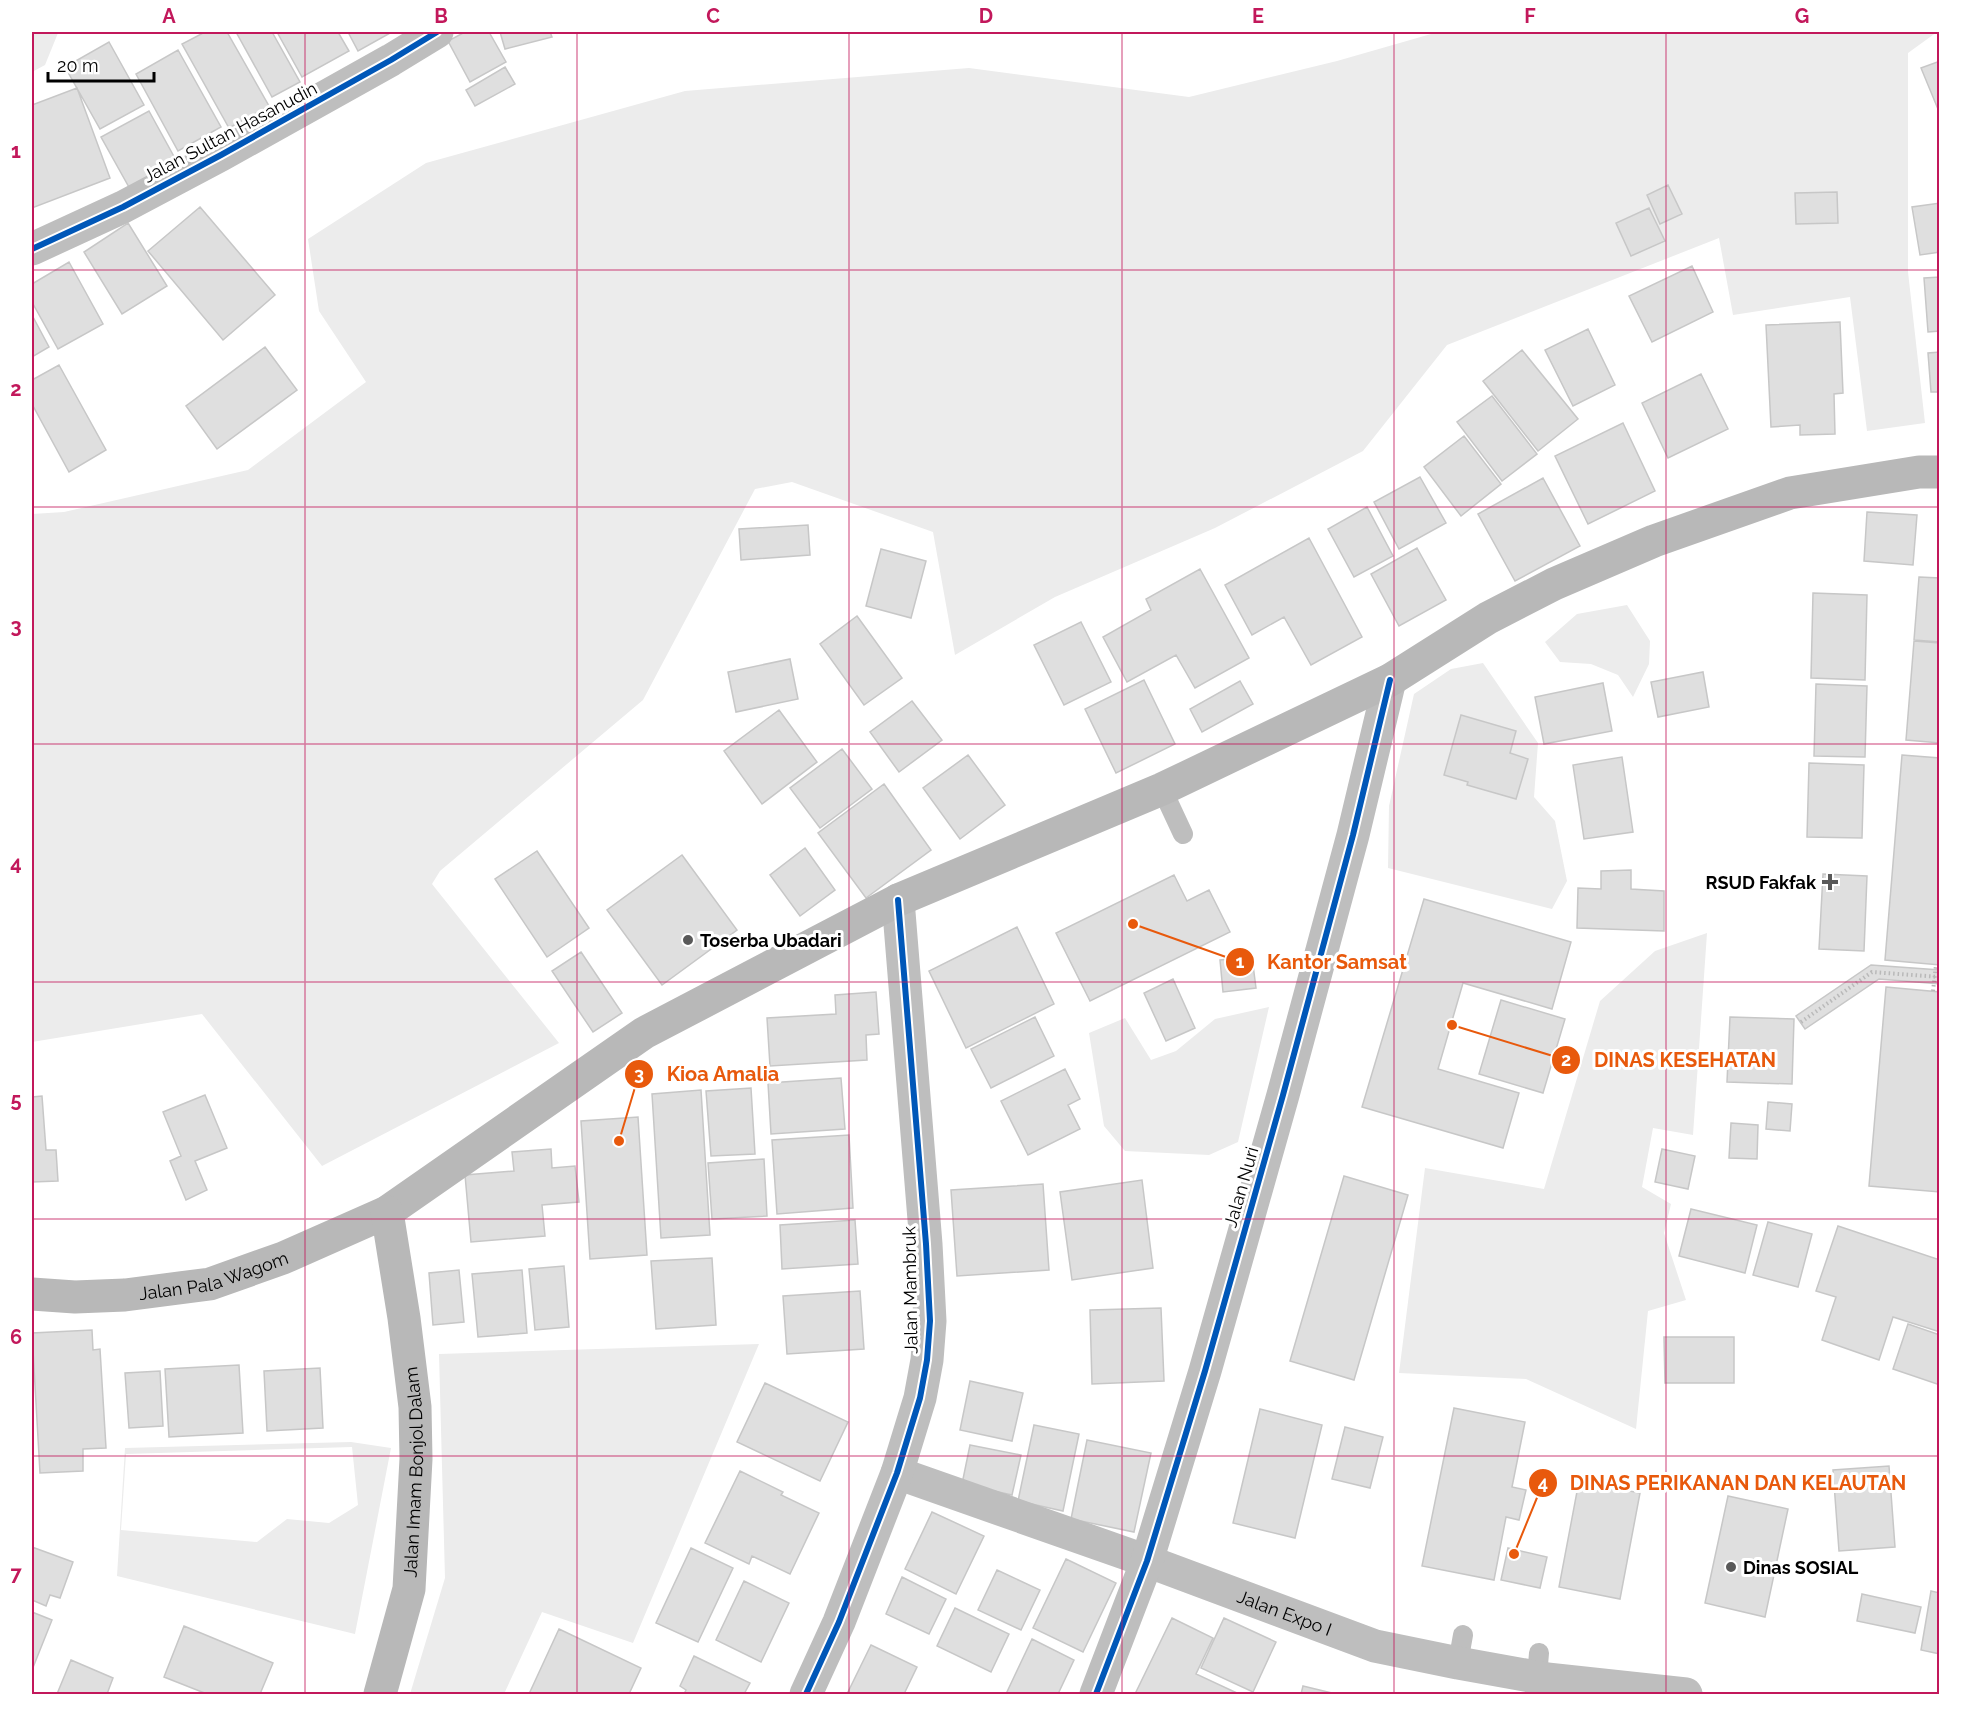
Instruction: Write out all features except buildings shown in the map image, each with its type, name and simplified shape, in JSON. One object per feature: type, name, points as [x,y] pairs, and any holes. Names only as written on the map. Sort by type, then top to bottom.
[{"type":"main road","name":"Jalan Pala Wagom","points":[[32,1294],[75,1297],[125,1295],[210,1284],[283,1258],[387,1212],[644,1034],[898,900],[1162,789],[1390,680],[1488,618],[1554,584],[1654,541],[1790,493],[1919,472],[1940,472]]},
{"type":"main road","name":"Jalan Imam Bonjol Dalam","points":[[380,1695],[409,1589],[416,1459],[415,1407],[387,1212]]},
{"type":"street","name":"Jalan Sultan Hasanudin","points":[[32,249],[123,207],[211,160],[392,60],[437,32]]},
{"type":"street","name":"Jalan Nuri","points":[[1096,1695],[1146,1561],[1205,1371],[1353,835],[1390,680]]},
{"type":"street","name":"Jalan Mambruk","points":[[806,1695],[839,1622],[897,1473],[920,1398],[927,1360],[930,1321],[926,1244],[898,900]]},
{"type":"street","name":"Jalan Expo I","points":[[897,1473],[1146,1561],[1375,1646],[1461,1649],[1675,1694]]},
{"type":"lane","points":[[1162,789],[1183,834]]},
{"type":"path","points":[[1933,991],[1937,977],[1936,965]]},
{"type":"path","points":[[1801,1022],[1872,972],[1937,977]]},
{"type":"shaded area","points":[[32,32],[60,32],[45,65],[32,72]]},
{"type":"shaded area","points":[[1438,32],[1937,32],[1908,53],[1908,272],[1925,423],[1867,431],[1850,297],[1733,315],[1719,238],[1447,345],[1363,451],[1215,528],[1055,597],[955,655],[933,532],[792,482],[755,489],[643,700],[440,871],[432,884],[559,1043],[322,1166],[202,1014],[32,1042],[32,514],[64,512],[248,470],[366,382],[319,311],[308,239],[426,163],[685,91],[969,68],[1189,97],[1337,61]]},
{"type":"shaded area","points":[[1627,605],[1650,641],[1649,664],[1633,697],[1618,675],[1591,664],[1560,662],[1545,642],[1577,614]]},
{"type":"shaded area","points":[[1483,663],[1538,743],[1534,797],[1555,821],[1567,881],[1552,909],[1388,868],[1389,806],[1414,694],[1451,669]]},
{"type":"shaded area","points":[[1707,933],[1693,1135],[1653,1128],[1642,1187],[1671,1204],[1664,1233],[1686,1300],[1648,1311],[1636,1429],[1526,1379],[1399,1373],[1425,1168],[1544,1189],[1600,1001],[1655,951]]},
{"type":"shaded area","points":[[1269,1007],[1238,1142],[1209,1155],[1125,1151],[1104,1126],[1089,1033],[1125,1018],[1151,1060],[1176,1051],[1215,1019]]},
{"type":"shaded area","points":[[759,1344],[633,1643],[542,1612],[504,1694],[410,1694],[445,1578],[439,1354]]},
{"type":"shaded area","points":[[351,1442],[391,1448],[355,1634],[117,1576],[125,1448]],"holes":[[[352,1447],[358,1505],[329,1523],[287,1519],[257,1542],[121,1530],[126,1454]]]},
{"type":"cycle path","points":[[32,249],[123,207],[221,155],[437,32]]},
{"type":"cycle path","points":[[1096,1694],[1147,1561],[1205,1371],[1353,835],[1390,680]]},
{"type":"cycle path","points":[[806,1694],[839,1622],[897,1473],[920,1398],[927,1360],[930,1321],[926,1244],[898,900]]},
{"type":"place","name":"RSUD Fakfak","points":[[1830,882]]},
{"type":"place","name":"Kantor Samsat","points":[[1133,924]]},
{"type":"place","name":"Toserba Ubadari","points":[[688,940]]},
{"type":"place","name":"DINAS KESEHATAN","points":[[1452,1025]]},
{"type":"place","name":"Kioa Amalia","points":[[619,1141]]},
{"type":"place","name":"DINAS PERIKANAN DAN KELAUTAN","points":[[1514,1554]]},
{"type":"place","name":"Dinas SOSIAL","points":[[1731,1567]]}]
